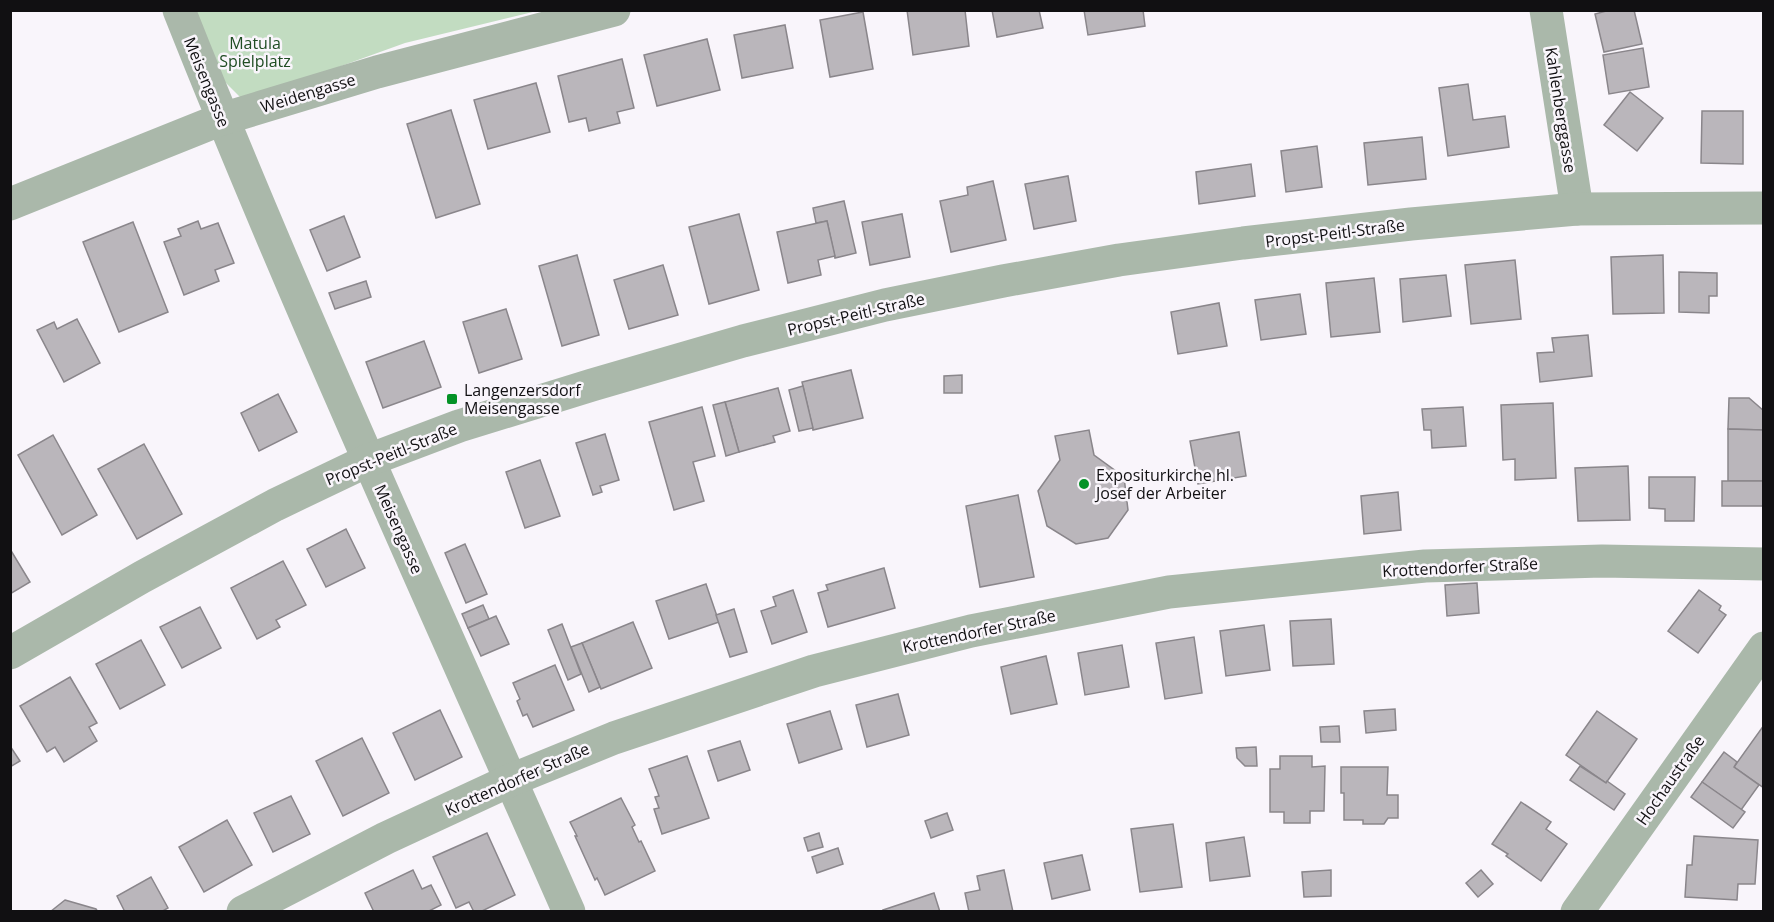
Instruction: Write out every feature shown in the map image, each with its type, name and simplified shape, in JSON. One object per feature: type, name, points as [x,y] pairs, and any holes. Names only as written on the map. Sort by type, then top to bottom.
[{"type":"street","name":"Meisengasse","points":[[179,10],[222,119],[369,460],[569,912]]},
{"type":"street","name":"Weidengasse","points":[[10,204],[222,119],[377,72],[614,10]]},
{"type":"street","name":"Kahlenberggasse","points":[[1546,10],[1577,209]]},
{"type":"street","name":"Propst-Peitl-Straße","points":[[10,653],[142,577],[275,505],[369,460],[459,426],[743,341],[909,300],[1142,257],[1400,225],[1577,209],[1764,208]]},
{"type":"street","name":"Krottendorfer Straße","points":[[243,912],[386,838],[511,780],[614,738],[814,671],[971,631],[1169,592],[1425,566],[1602,561],[1764,564]]},
{"type":"street","name":"Hochaustraße","points":[[1577,912],[1764,648]]},
{"type":"green space","name":"Matula Spielplatz","points":[[194,11],[537,11],[405,43],[244,101],[220,77]]},
{"type":"building","points":[[907,10],[965,10],[969,46],[913,55]]},
{"type":"building","points":[[992,10],[1039,10],[1043,28],[997,37]]},
{"type":"building","points":[[1084,10],[1143,10],[1145,26],[1088,35]]},
{"type":"building","points":[[1610,10],[1634,10],[1642,44],[1604,52],[1595,14]]},
{"type":"building","points":[[863,12],[873,69],[830,77],[820,20]]},
{"type":"building","points":[[785,25],[793,68],[742,78],[734,35]]},
{"type":"building","points":[[707,39],[720,90],[657,106],[644,55]]},
{"type":"building","points":[[1643,48],[1649,87],[1609,94],[1603,55]]},
{"type":"building","points":[[622,59],[634,108],[617,112],[620,123],[589,131],[586,118],[569,122],[558,76]]},
{"type":"building","points":[[536,83],[550,132],[488,149],[474,100]]},
{"type":"building","points":[[1468,84],[1473,120],[1505,116],[1509,147],[1448,156],[1439,88]]},
{"type":"building","points":[[1630,92],[1663,118],[1637,151],[1604,125]]},
{"type":"building","points":[[451,110],[480,204],[436,218],[407,124]]},
{"type":"building","points":[[1702,111],[1743,111],[1743,164],[1701,163]]},
{"type":"building","points":[[1422,137],[1426,179],[1368,185],[1364,143]]},
{"type":"building","points":[[1317,146],[1322,187],[1286,192],[1281,151]]},
{"type":"building","points":[[1251,164],[1255,196],[1199,204],[1196,172]]},
{"type":"building","points":[[1068,176],[1076,221],[1034,229],[1025,184]]},
{"type":"building","points":[[993,181],[1006,240],[951,252],[940,201],[968,195],[967,187]]},
{"type":"building","points":[[844,201],[856,253],[835,258],[827,221],[816,223],[813,208]]},
{"type":"building","points":[[739,214],[759,290],[709,304],[689,227]]},
{"type":"building","points":[[902,214],[910,257],[870,265],[862,222]]},
{"type":"building","points":[[344,216],[360,257],[327,271],[310,230]]},
{"type":"building","points":[[198,221],[201,229],[218,223],[234,263],[215,270],[219,281],[184,295],[164,242],[181,236],[178,229]]},
{"type":"building","points":[[827,221],[835,256],[818,260],[821,275],[788,283],[777,232]]},
{"type":"building","points":[[133,222],[168,312],[119,332],[83,242]]},
{"type":"building","points":[[577,255],[599,335],[562,346],[539,266]]},
{"type":"building","points":[[1663,255],[1664,313],[1613,314],[1611,257]]},
{"type":"building","points":[[1515,260],[1521,319],[1471,324],[1465,265]]},
{"type":"building","points":[[663,265],[678,315],[629,329],[614,280]]},
{"type":"building","points":[[1679,272],[1717,273],[1717,296],[1709,296],[1709,313],[1679,312]]},
{"type":"building","points":[[1446,275],[1451,316],[1403,322],[1400,279]]},
{"type":"building","points":[[1374,278],[1380,332],[1331,337],[1326,283]]},
{"type":"building","points":[[366,281],[371,297],[335,309],[329,293]]},
{"type":"building","points":[[1300,294],[1306,334],[1261,340],[1255,300]]},
{"type":"building","points":[[1219,303],[1227,346],[1178,354],[1171,312]]},
{"type":"building","points":[[506,309],[522,359],[479,373],[463,322]]},
{"type":"building","points":[[77,319],[100,363],[64,382],[37,330],[54,322],[57,329]]},
{"type":"building","points":[[1588,335],[1592,376],[1540,382],[1537,353],[1554,352],[1552,338]]},
{"type":"building","points":[[424,341],[441,387],[383,408],[366,362]]},
{"type":"building","points":[[851,370],[863,418],[813,430],[802,382]]},
{"type":"building","points":[[962,375],[962,393],[944,393],[944,376]]},
{"type":"building","points":[[803,386],[813,428],[799,431],[789,390]]},
{"type":"building","points":[[778,388],[790,431],[773,436],[775,442],[739,452],[725,402]]},
{"type":"building","points":[[278,394],[297,432],[259,451],[241,413]]},
{"type":"building","points":[[1729,398],[1749,398],[1764,411],[1763,430],[1728,429]]},
{"type":"building","points":[[725,402],[739,452],[726,456],[713,405]]},
{"type":"building","points":[[1553,403],[1556,478],[1515,480],[1515,459],[1503,460],[1501,405]]},
{"type":"building","points":[[702,407],[715,456],[693,462],[704,501],[674,510],[649,422]]},
{"type":"building","points":[[1463,407],[1466,446],[1432,448],[1431,430],[1424,430],[1422,409]]},
{"type":"building","points":[[1728,429],[1764,430],[1764,481],[1728,481]]},
{"type":"building","name":"Expositurkirche hl. Josef der Arbeiter","points":[[1089,430],[1094,455],[1124,477],[1128,510],[1108,538],[1076,544],[1047,526],[1038,491],[1060,460],[1055,436]]},
{"type":"building","points":[[1239,432],[1246,476],[1198,484],[1190,441]]},
{"type":"building","points":[[605,434],[619,480],[600,486],[602,492],[593,495],[576,443]]},
{"type":"building","points":[[53,435],[97,515],[62,535],[18,455]]},
{"type":"building","points":[[144,444],[182,514],[137,539],[98,469]]},
{"type":"building","points":[[540,460],[560,516],[525,528],[506,472]]},
{"type":"building","points":[[1628,466],[1630,520],[1578,521],[1575,468]]},
{"type":"building","points":[[1649,477],[1695,477],[1694,521],[1665,521],[1665,509],[1649,508]]},
{"type":"building","points":[[1722,481],[1764,481],[1764,506],[1722,506]]},
{"type":"building","points":[[1398,492],[1401,530],[1364,534],[1361,496]]},
{"type":"building","points":[[1018,495],[1034,577],[980,587],[966,506]]},
{"type":"building","points":[[346,529],[365,568],[326,587],[307,549]]},
{"type":"building","points":[[465,544],[487,594],[466,603],[445,553]]},
{"type":"building","points":[[10,549],[30,582],[10,594]]},
{"type":"building","points":[[283,561],[306,605],[276,620],[280,627],[257,639],[231,588]]},
{"type":"building","points":[[884,568],[895,608],[828,627],[818,593],[828,590],[826,585]]},
{"type":"building","points":[[1477,583],[1479,613],[1447,616],[1445,585]]},
{"type":"building","points":[[706,584],[719,622],[669,639],[656,601]]},
{"type":"building","points":[[793,590],[807,632],[772,644],[761,611],[776,606],[773,597]]},
{"type":"building","points":[[1699,590],[1721,606],[1719,610],[1726,615],[1698,653],[1668,631]]},
{"type":"building","points":[[483,605],[489,619],[468,628],[462,614]]},
{"type":"building","points":[[200,607],[221,648],[182,668],[160,627]]},
{"type":"building","points":[[734,609],[747,652],[730,657],[716,615]]},
{"type":"building","points":[[496,616],[509,644],[481,656],[468,628]]},
{"type":"building","points":[[1331,619],[1334,664],[1293,666],[1290,621]]},
{"type":"building","points":[[633,622],[652,668],[601,689],[582,643]]},
{"type":"building","points":[[562,624],[581,674],[568,680],[548,630]]},
{"type":"building","points":[[1264,625],[1270,670],[1226,676],[1220,631]]},
{"type":"building","points":[[1194,637],[1202,693],[1165,699],[1156,643]]},
{"type":"building","points":[[141,640],[165,685],[120,709],[96,664]]},
{"type":"building","points":[[582,643],[600,687],[589,692],[571,647]]},
{"type":"building","points":[[1122,645],[1129,687],[1085,695],[1078,653]]},
{"type":"building","points":[[1046,656],[1057,704],[1011,714],[1001,667]]},
{"type":"building","points":[[555,665],[574,710],[533,727],[527,714],[523,716],[517,701],[520,699],[513,683]]},
{"type":"building","points":[[70,677],[97,723],[89,727],[97,741],[64,762],[55,747],[47,752],[20,706]]},
{"type":"building","points":[[898,694],[909,735],[867,747],[856,705]]},
{"type":"building","points":[[1395,709],[1396,730],[1366,733],[1364,711]]},
{"type":"building","points":[[440,710],[462,757],[415,780],[393,733]]},
{"type":"building","points":[[830,711],[842,749],[799,763],[787,724]]},
{"type":"building","points":[[1597,711],[1637,739],[1606,783],[1566,755]]},
{"type":"building","points":[[1764,725],[1764,788],[1734,767]]},
{"type":"building","points":[[1339,726],[1340,742],[1321,742],[1320,727]]},
{"type":"building","points":[[362,738],[389,793],[343,816],[316,761]]},
{"type":"building","points":[[740,741],[750,770],[718,781],[708,751]]},
{"type":"building","points":[[10,746],[20,761],[10,767]]},
{"type":"building","points":[[1256,747],[1257,766],[1245,766],[1237,758],[1236,748]]},
{"type":"building","points":[[1724,752],[1737,762],[1734,767],[1759,785],[1741,810],[1702,782]]},
{"type":"building","points":[[687,756],[709,818],[662,834],[654,809],[659,808],[655,797],[659,796],[649,769]]},
{"type":"building","points":[[1280,756],[1312,756],[1312,767],[1325,766],[1324,811],[1310,811],[1310,823],[1284,823],[1284,812],[1270,812],[1270,769],[1280,769]]},
{"type":"building","points":[[1580,766],[1625,794],[1614,810],[1570,780]]},
{"type":"building","points":[[1341,767],[1388,767],[1387,795],[1398,795],[1398,818],[1388,818],[1384,824],[1363,824],[1363,820],[1344,820]]},
{"type":"building","points":[[1702,782],[1745,812],[1733,828],[1691,797]]},
{"type":"building","points":[[291,796],[310,834],[273,852],[254,813]]},
{"type":"building","points":[[621,798],[635,825],[632,827],[655,871],[605,895],[597,878],[595,880],[570,822]]},
{"type":"building","points":[[1521,802],[1551,822],[1546,829],[1567,844],[1541,881],[1492,844]]},
{"type":"building","points":[[947,813],[953,830],[931,838],[925,821]]},
{"type":"building","points":[[227,820],[252,865],[204,892],[179,847]]},
{"type":"building","points":[[1173,824],[1182,887],[1140,892],[1131,829]]},
{"type":"building","points":[[487,833],[515,895],[480,912],[474,912],[469,902],[456,908],[433,857]]},
{"type":"building","points":[[819,833],[823,847],[808,851],[804,838]]},
{"type":"building","points":[[1694,836],[1758,840],[1755,884],[1738,884],[1737,900],[1685,897],[1687,865],[1692,865]]},
{"type":"building","points":[[1244,837],[1250,876],[1210,881],[1206,843]]},
{"type":"building","points":[[838,848],[843,864],[817,873],[812,857]]},
{"type":"building","points":[[1082,855],[1090,890],[1052,899],[1044,863]]},
{"type":"building","points":[[413,870],[422,889],[431,885],[441,905],[427,912],[374,912],[365,893]]},
{"type":"building","points":[[1004,870],[1013,912],[969,912],[965,893],[980,890],[977,876]]},
{"type":"building","points":[[1331,870],[1331,896],[1304,897],[1302,872]]},
{"type":"building","points":[[1481,870],[1493,884],[1478,897],[1466,883]]},
{"type":"building","points":[[151,877],[168,908],[161,912],[125,912],[117,896]]},
{"type":"building","points":[[934,893],[940,912],[884,912],[883,910]]},
{"type":"building","points":[[65,900],[96,909],[98,912],[50,912]]},
{"type":"place","name":"Langenzersdorf Meisengasse","points":[[452,399]]},
{"type":"place","name":"Expositurkirche hl. Josef der Arbeiter","points":[[1084,484]]}]
